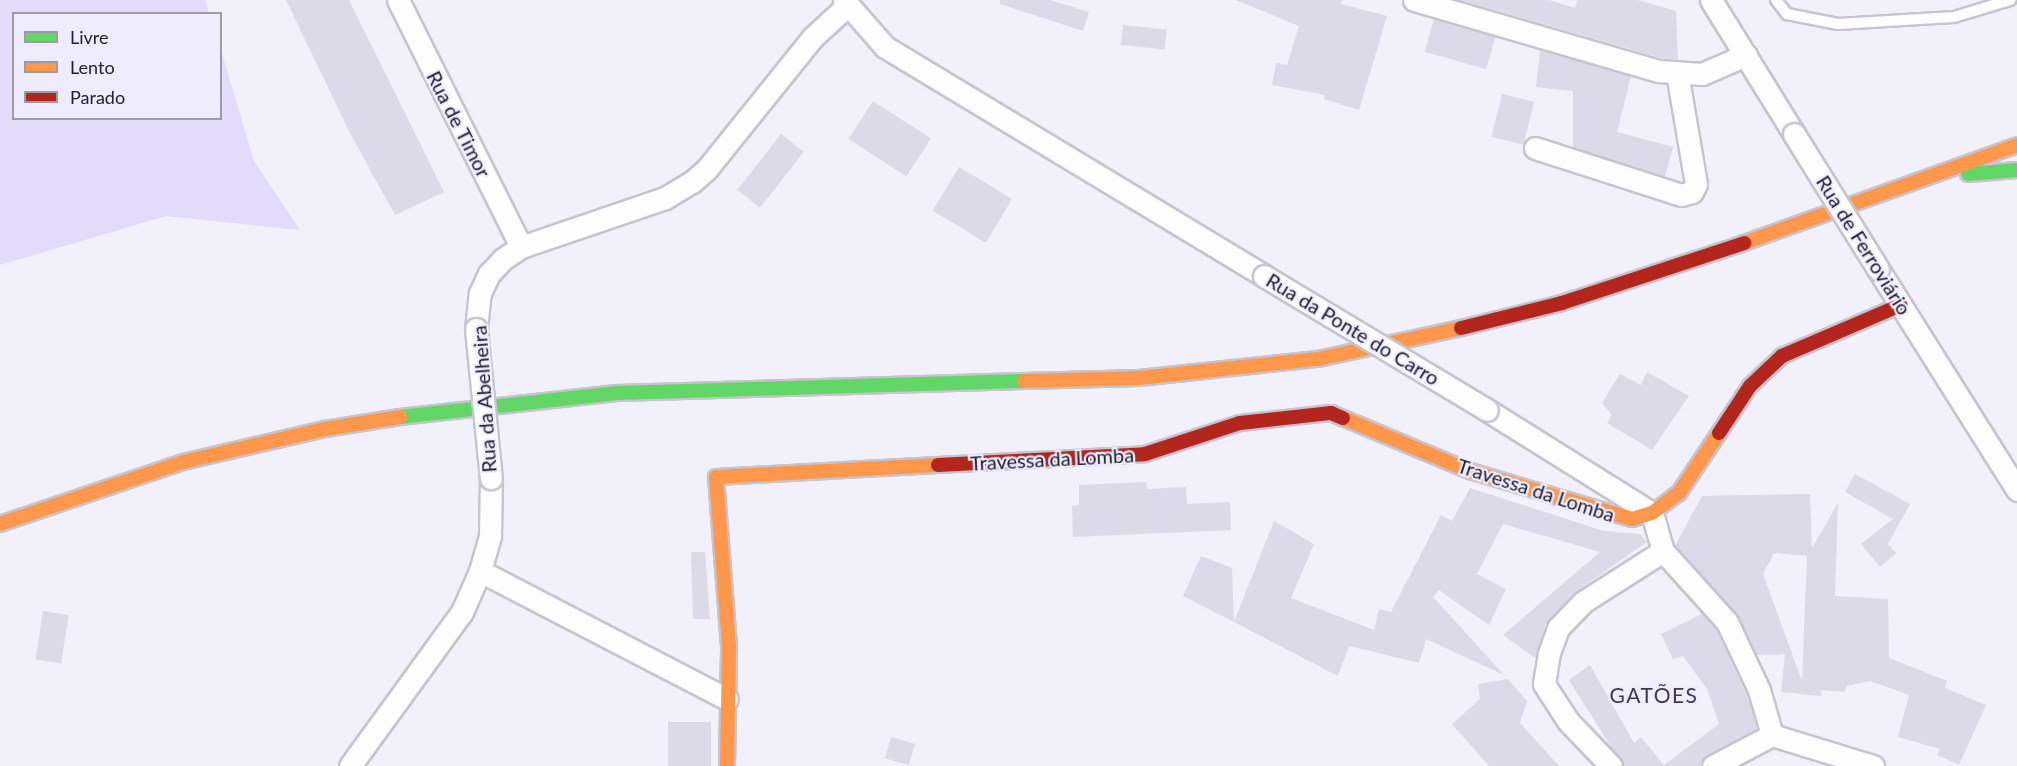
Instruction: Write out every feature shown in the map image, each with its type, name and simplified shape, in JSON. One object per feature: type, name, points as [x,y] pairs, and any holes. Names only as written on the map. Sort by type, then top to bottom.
[{"type":"main road","points":[[1927,176],[1997,136]]},
{"type":"main road","points":[[0,524],[183,462],[325,429],[444,410],[617,393],[1075,382],[1217,372],[1339,355],[1484,325],[1562,303],[1693,262],[2017,145]]},
{"type":"main road","points":[[1927,176],[2017,170]]},
{"type":"main road","points":[[1652,513],[1679,493],[1750,386],[1782,356],[1901,305]]},
{"type":"main road","name":"Travessa da Lomba","points":[[727,766],[729,646],[716,477],[1145,454],[1240,423],[1331,413],[1470,471],[1598,512],[1632,519],[1652,513]]},
{"type":"street","name":"Rua de Timor","points":[[398,0],[521,247]]},
{"type":"street","points":[[1414,0],[1677,73],[1702,74],[1746,54]]},
{"type":"street","name":"Rua de Ferroviário","points":[[1711,0],[2017,490]]},
{"type":"street","name":"Rua da Abelheira","points":[[350,766],[462,612],[480,571],[490,535],[491,478],[476,330],[480,293],[489,274],[521,247],[665,198],[692,182],[706,170],[813,37],[846,3]]},
{"type":"street","name":"Rua da Ponte do Carro","points":[[846,3],[885,47],[1487,410],[1652,513]]},
{"type":"street","points":[[1535,148],[1681,195],[1692,192],[1696,184],[1677,73]]},
{"type":"street","points":[[1652,513],[1663,551],[1727,622],[1760,690],[1772,735]]},
{"type":"street","points":[[1611,766],[1568,721],[1544,684],[1558,628],[1583,602],[1618,576],[1663,551]]},
{"type":"street","points":[[480,571],[727,699]]},
{"type":"street","points":[[1713,766],[1772,735],[1873,766]]},
{"type":"lane","points":[[1776,0],[1787,14],[1838,24],[1954,17],[2010,0]]},
{"type":"shaded area","points":[[0,0],[205,0],[209,12],[12,12],[12,120],[222,120],[222,53],[254,161],[300,230],[166,216],[0,265]]},
{"type":"building","points":[[286,0],[349,0],[444,192],[395,215],[350,133]]},
{"type":"building","points":[[1000,0],[1050,0],[1089,12],[1083,31],[1000,4]]},
{"type":"building","points":[[1236,0],[1342,0],[1341,4],[1387,16],[1359,110],[1324,99],[1325,95],[1272,85],[1276,63],[1287,65],[1299,26]]},
{"type":"building","points":[[1460,0],[1549,0],[1575,8],[1577,0],[1638,0],[1676,11],[1678,60],[1661,58]]},
{"type":"building","points":[[1434,19],[1496,37],[1486,69],[1425,52]]},
{"type":"building","points":[[1123,25],[1167,30],[1165,49],[1121,45]]},
{"type":"building","points":[[1540,50],[1631,76],[1617,132],[1673,147],[1665,177],[1573,147],[1573,91],[1536,87]]},
{"type":"building","points":[[1502,94],[1534,102],[1523,145],[1491,137]]},
{"type":"building","points":[[873,101],[931,139],[906,176],[848,139]]},
{"type":"building","points":[[781,134],[804,152],[760,208],[737,190]]},
{"type":"building","points":[[959,167],[1012,199],[986,243],[933,211]]},
{"type":"building","points":[[1647,372],[1689,396],[1652,450],[1607,423],[1612,415],[1602,403],[1620,374],[1641,385]]},
{"type":"building","points":[[1855,474],[1910,504],[1888,544],[1896,553],[1880,567],[1861,544],[1893,519],[1845,492]]},
{"type":"building","points":[[1146,482],[1147,489],[1186,487],[1187,504],[1230,502],[1231,530],[1073,537],[1072,506],[1079,505],[1079,485]]},
{"type":"building","points":[[1470,488],[1604,531],[1640,534],[1647,542],[1574,593],[1546,623],[1535,658],[1503,635],[1600,552],[1503,524],[1477,574],[1506,589],[1489,625],[1439,590],[1433,597],[1504,675],[1426,639],[1419,663],[1349,646],[1338,676],[1234,622],[1274,521],[1314,544],[1291,598],[1374,630],[1379,609],[1391,612],[1441,515],[1452,521]]},
{"type":"building","points":[[1810,494],[1812,548],[1838,503],[1835,596],[1888,599],[1889,658],[1947,681],[1945,688],[1986,705],[1959,765],[1937,755],[1940,749],[1898,737],[1909,695],[1870,681],[1847,686],[1844,692],[1822,690],[1821,696],[1781,692],[1785,654],[1756,655],[1737,614],[1675,546],[1702,496]],"holes":[[[1774,553],[1807,556],[1802,681],[1763,574]]]},
{"type":"building","points":[[691,552],[705,552],[710,619],[693,619]]},
{"type":"building","points":[[1201,556],[1232,568],[1234,622],[1183,596]]},
{"type":"building","points":[[43,611],[69,615],[61,663],[35,659]]},
{"type":"building","points":[[1702,614],[1716,629],[1749,700],[1757,729],[1707,755],[1700,766],[1623,766],[1569,680],[1590,665],[1634,743],[1641,737],[1664,765],[1719,724],[1707,689],[1683,656],[1673,659],[1661,634]]},
{"type":"building","points":[[1508,679],[1527,701],[1520,723],[1559,766],[1489,766],[1452,724],[1480,699],[1478,684]]},
{"type":"building","points":[[668,722],[711,722],[711,766],[668,766]]},
{"type":"building","points":[[891,737],[915,744],[909,765],[885,758]]},
{"type":"traffic: fast","points":[[1968,174],[2017,170]]},
{"type":"traffic: fast","points":[[400,417],[617,393],[1024,381]]},
{"type":"traffic: slow","points":[[1744,243],[2017,145]]},
{"type":"traffic: slow","points":[[1024,381],[1139,378],[1318,359],[1461,328]]},
{"type":"traffic: slow","points":[[0,524],[183,462],[325,429],[400,417]]},
{"type":"traffic: slow","points":[[1343,418],[1470,471],[1632,519],[1652,513],[1679,493],[1719,433]]},
{"type":"traffic: slow","points":[[727,766],[729,646],[716,477],[938,465]]},
{"type":"traffic: jam","points":[[1461,328],[1562,303],[1744,243]]},
{"type":"traffic: jam","points":[[1719,433],[1750,386],[1782,356],[1901,305]]},
{"type":"traffic: jam","points":[[938,465],[1145,454],[1240,423],[1331,413],[1343,418]]},
{"type":"district","name":"GATÕES","points":[[1654,695]]}]
